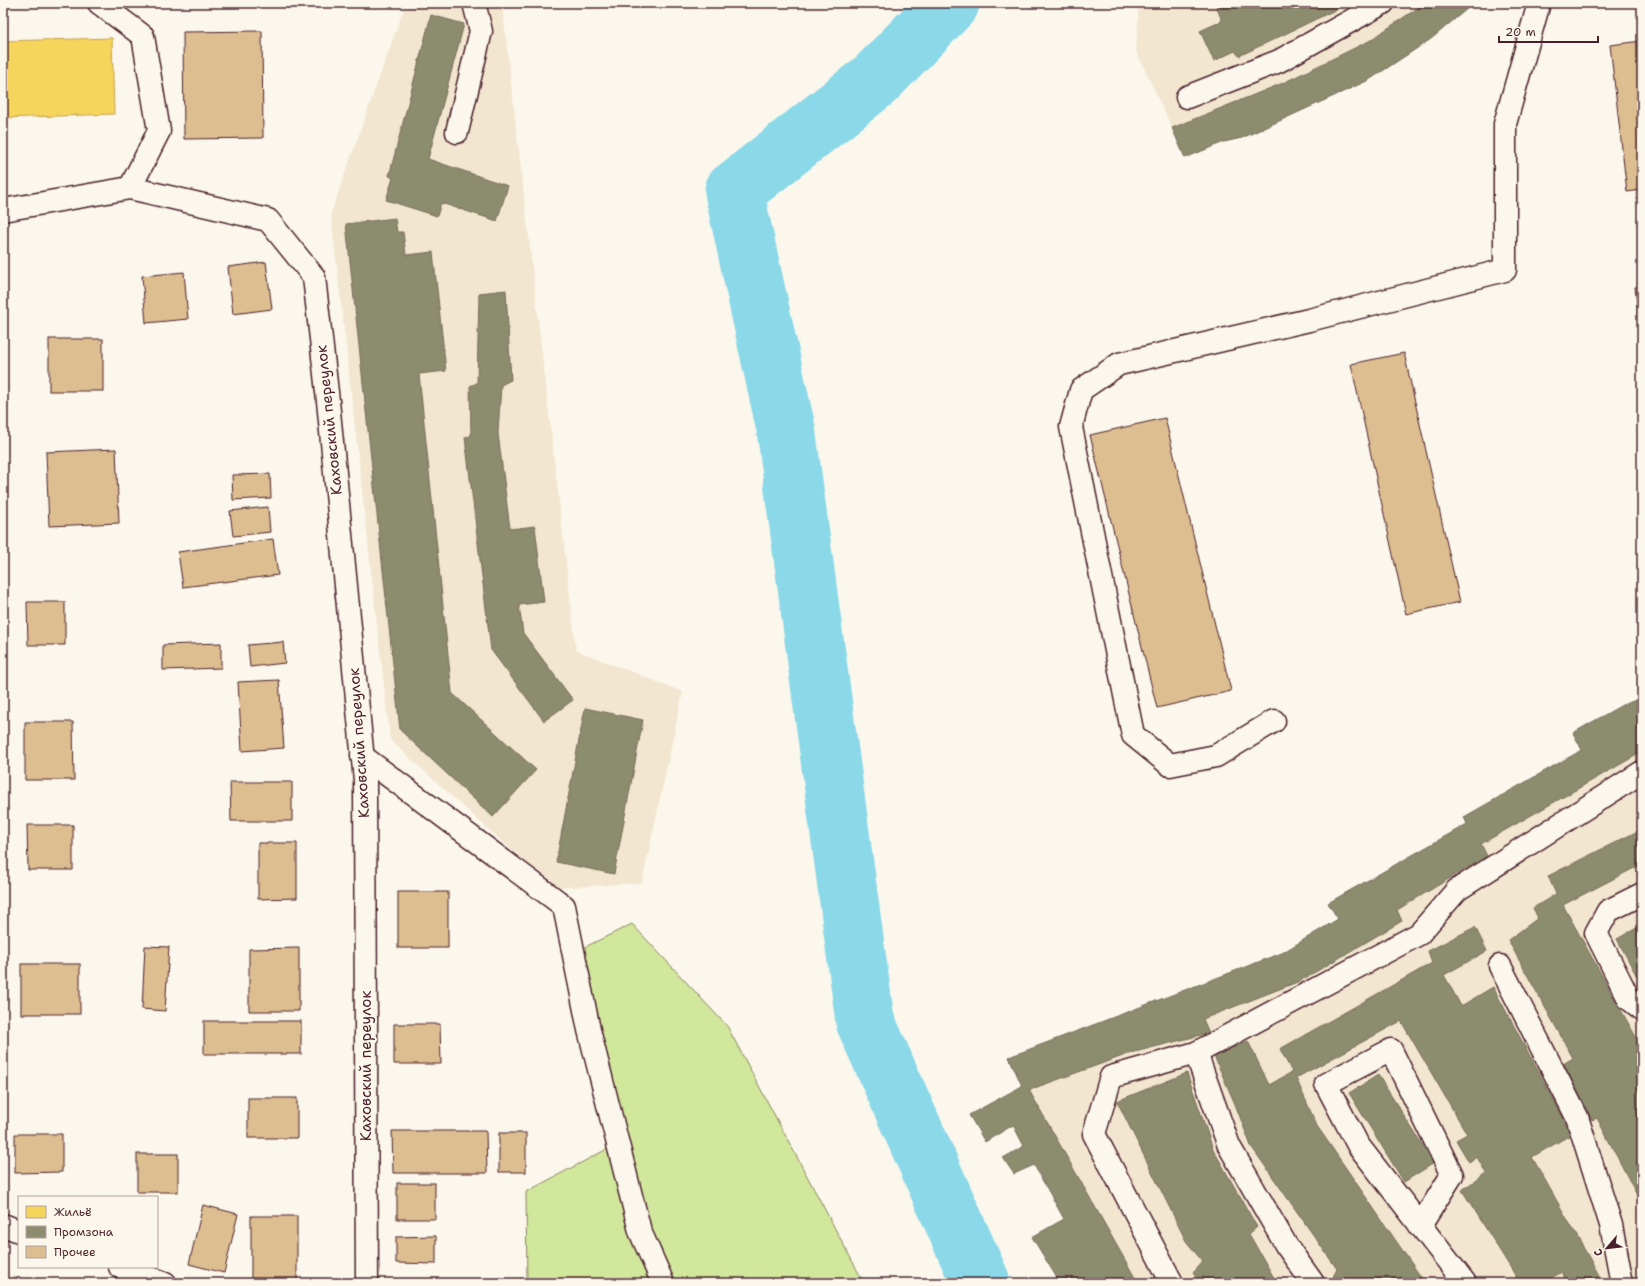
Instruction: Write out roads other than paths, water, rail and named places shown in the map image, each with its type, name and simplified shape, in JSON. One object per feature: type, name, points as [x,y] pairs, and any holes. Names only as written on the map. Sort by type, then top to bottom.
[{"type":"street","points":[[3,210],[130,188],[159,131],[143,36],[98,3]]},
{"type":"street","points":[[457,132],[481,31],[474,3]]},
{"type":"street","points":[[1187,97],[1280,62],[1384,3]]},
{"type":"street","points":[[1274,721],[1216,756],[1170,765],[1133,735],[1071,427],[1080,390],[1119,364],[1309,320],[1505,270],[1505,124],[1539,3]]},
{"type":"street","name":"Каховский переулок","points":[[130,188],[268,220],[314,277],[329,409],[365,789],[367,1283]]},
{"type":"street","points":[[362,756],[564,906],[589,1030],[640,1231],[663,1283]]},
{"type":"street","points":[[1172,1283],[1094,1134],[1111,1077],[1196,1053],[1419,934],[1457,890],[1642,772]]},
{"type":"street","points":[[1642,894],[1608,911],[1596,933],[1629,999],[1642,1010]]},
{"type":"street","points":[[1500,966],[1577,1117],[1611,1225],[1622,1283]]},
{"type":"street","points":[[1420,1226],[1452,1175],[1391,1050],[1326,1084],[1358,1145],[1420,1226],[1465,1283]]},
{"type":"street","points":[[1196,1053],[1228,1146],[1286,1245],[1313,1283]]},
{"type":"street","points":[[3,1225],[18,1231]]},
{"type":"street","points":[[123,1268],[165,1283]]},
{"type":"waterway","points":[[950,3],[875,80],[734,191],[786,429],[865,1021],[981,1283]]}]
